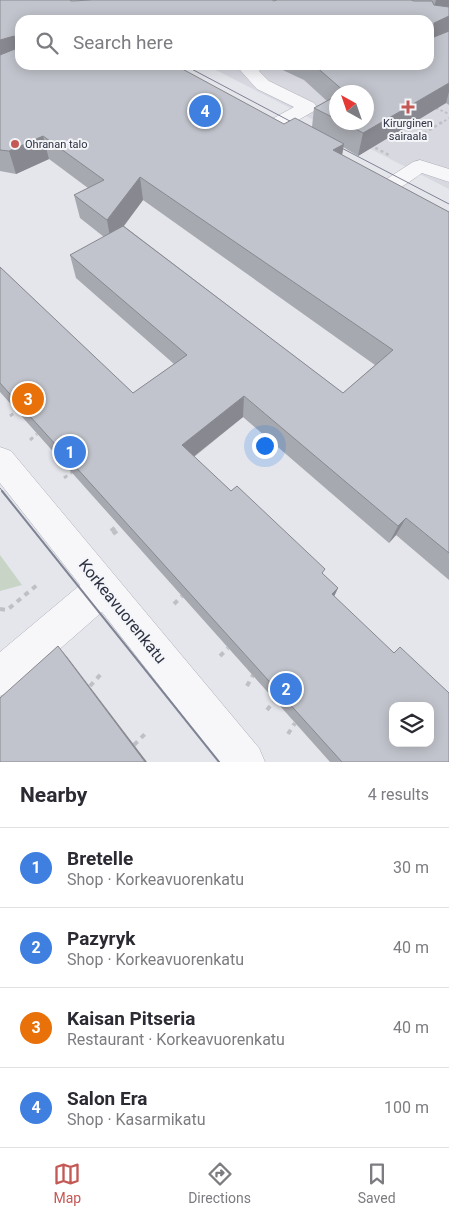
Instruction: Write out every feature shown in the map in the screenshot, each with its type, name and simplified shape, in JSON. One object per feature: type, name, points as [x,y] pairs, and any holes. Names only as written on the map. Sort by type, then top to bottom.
[{"type":"street","points":[[248,70],[263,85],[308,107],[270,119],[296,132]]},
{"type":"street","points":[[392,184],[418,167],[449,176]]},
{"type":"street","name":"Korkeavuorenkatu","points":[[0,460],[245,762]]},
{"type":"street","points":[[0,677],[103,588]]},
{"type":"path","points":[[436,108],[449,114]]},
{"type":"path","points":[[391,156],[449,118]]},
{"type":"path","points":[[365,143],[418,167]]},
{"type":"path","points":[[10,416],[17,411]]},
{"type":"path","points":[[30,440],[38,434]]},
{"type":"path","points":[[72,473],[66,477],[72,473]]},
{"type":"path","points":[[112,532],[120,526]]},
{"type":"path","points":[[0,609],[7,610],[37,585]]},
{"type":"path","points":[[174,604],[182,596]]},
{"type":"path","points":[[220,656],[228,648]]},
{"type":"path","points":[[90,686],[102,673]]},
{"type":"path","points":[[246,686],[253,675]]},
{"type":"path","points":[[267,710],[275,700]]},
{"type":"path","points":[[288,734],[295,723]]},
{"type":"path","points":[[134,744],[146,732]]},
{"type":"shaded area","name":"Kirurginen sairaala","points":[[446,0],[449,1],[449,189],[333,130],[374,130],[374,85],[329,85],[329,128],[216,70],[434,70],[433,15]]},
{"type":"green space","points":[[0,555],[22,585],[0,591]]},
{"type":"building","points":[[0,0],[411,0],[432,1],[434,5],[449,7],[449,16],[434,23],[434,15],[15,15],[15,38],[14,36],[0,40]]},
{"type":"building","points":[[449,31],[449,83],[374,127],[374,85],[337,85],[320,70],[434,70],[434,37]]},
{"type":"building","points":[[15,49],[15,70],[184,70],[284,124],[295,118],[344,144],[333,150],[449,212],[449,553],[406,518],[398,526],[244,396],[182,445],[231,491],[237,486],[325,569],[322,573],[338,588],[332,594],[394,653],[400,647],[449,693],[449,762],[342,762],[0,383],[0,267],[133,393],[187,355],[70,255],[123,226],[343,393],[393,350],[140,177],[107,220],[74,195],[104,180],[43,136],[9,151],[0,150],[0,55]]},
{"type":"building","points":[[329,100],[329,116],[314,108]]},
{"type":"building","points":[[358,130],[368,130],[363,133]]},
{"type":"building","points":[[58,646],[145,762],[0,762],[0,698]]},
{"type":"tram line","points":[[193,70],[303,128]]},
{"type":"tram line","points":[[332,143],[449,204]]},
{"type":"tram line","points":[[0,488],[3,492]]},
{"type":"tram line","points":[[2,491],[219,762]]},
{"type":"place","name":"Kirurginen sairaala","points":[[408,107]]},
{"type":"place","name":"Salon Era","points":[[205,111]]},
{"type":"place","name":"Ohranan talo","points":[[15,144]]},
{"type":"place","name":"Kaisan Pitseria","points":[[28,399]]},
{"type":"place","name":"Bretelle","points":[[70,452]]},
{"type":"place","name":"Pazyryk","points":[[286,689]]}]
